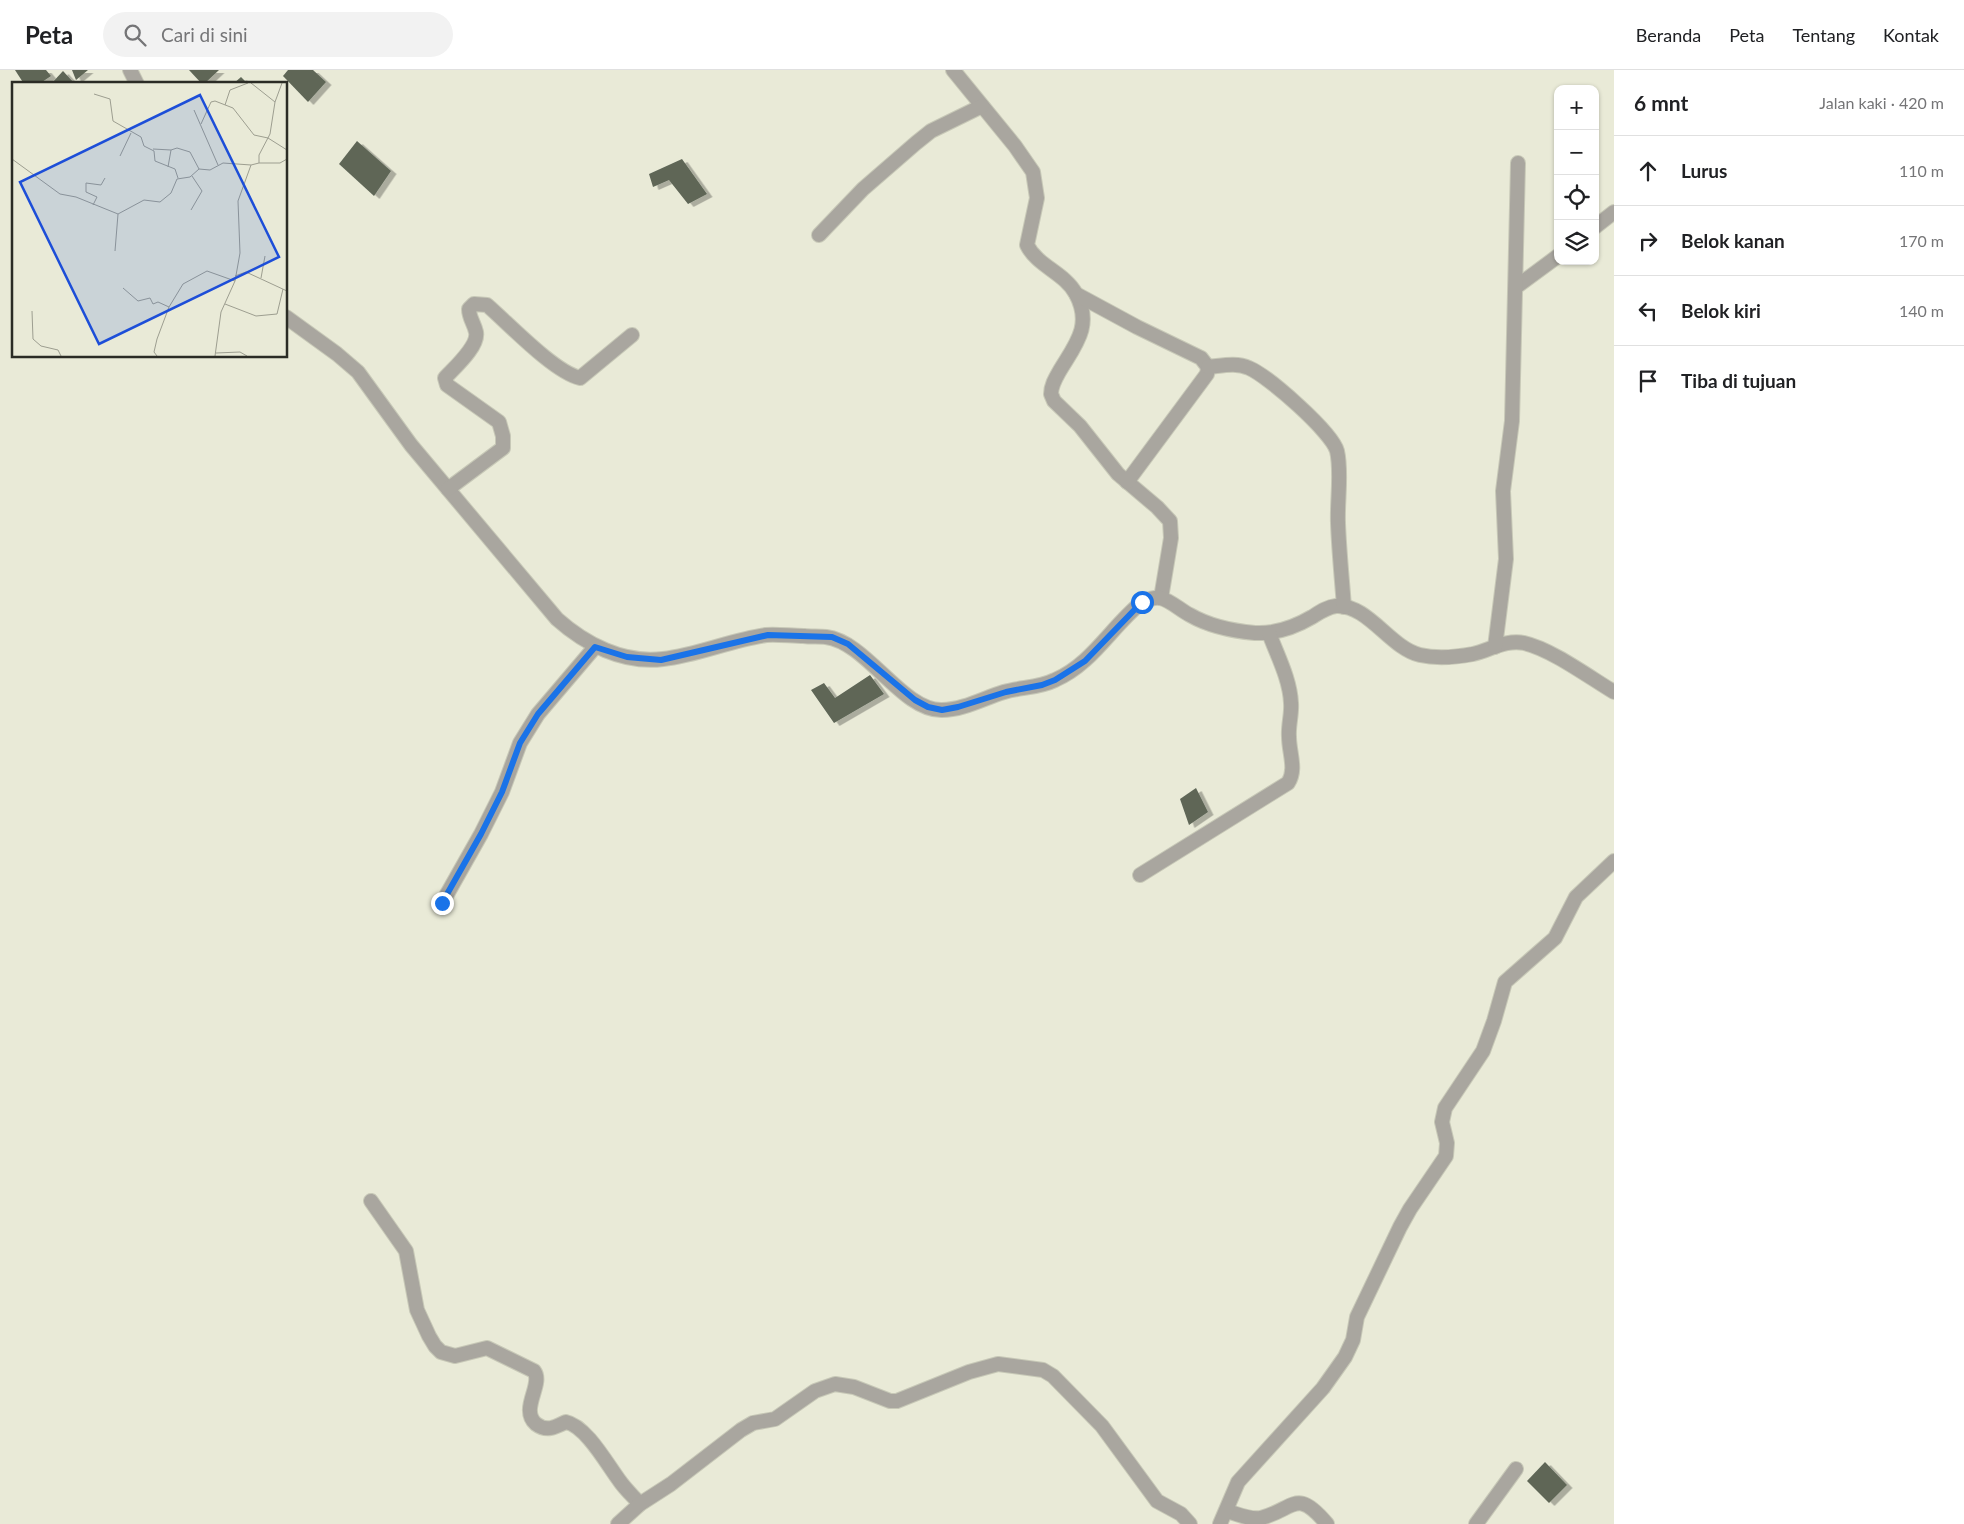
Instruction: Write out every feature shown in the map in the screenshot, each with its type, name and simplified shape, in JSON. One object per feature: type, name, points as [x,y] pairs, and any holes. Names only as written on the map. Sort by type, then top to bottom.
[{"type":"street","points":[[130,70],[136,82]]},
{"type":"street","points":[[953,70],[1015,146],[1033,172],[1036,198],[1027,241],[1028,248],[1068,282],[1076,294],[1084,315],[1083,327],[1076,344],[1055,380],[1051,394],[1054,401],[1080,426],[1127,482],[1157,507],[1170,521],[1171,538],[1161,598]]},
{"type":"street","points":[[819,235],[863,189],[916,142],[931,131],[982,106]]},
{"type":"street","points":[[1495,647],[1506,560],[1503,491],[1512,421],[1518,163]]},
{"type":"street","points":[[1599,224],[1614,212]]},
{"type":"street","points":[[1516,287],[1554,259]]},
{"type":"street","points":[[1076,294],[1137,327],[1202,358],[1208,367],[1207,374],[1127,482]]},
{"type":"street","points":[[448,490],[503,448],[503,436],[499,422],[447,385],[445,378],[475,344],[476,332],[469,316],[469,309],[474,304],[487,305],[556,366],[572,376],[580,378],[632,335]]},
{"type":"street","points":[[288,318],[337,354],[358,372],[388,415],[448,490],[556,619],[571,632],[595,647],[627,657],[661,660],[768,635],[832,637],[848,644],[915,700],[928,707],[942,710],[1055,680],[1085,661],[1142,602],[1161,598],[1189,615],[1214,626],[1254,633],[1270,633],[1297,625],[1330,607],[1344,607],[1363,615],[1395,641],[1419,655],[1448,657],[1474,654],[1515,642],[1536,647],[1614,692]]},
{"type":"street","points":[[1208,367],[1235,364],[1259,374],[1282,391],[1310,417],[1327,434],[1337,450],[1338,523],[1344,607]]},
{"type":"street","points":[[1140,875],[1288,783],[1292,777],[1289,737],[1292,704],[1290,690],[1270,633]]},
{"type":"street","points":[[442,903],[486,826],[502,792],[520,743],[538,714],[595,647]]},
{"type":"street","points":[[1220,1524],[1238,1482],[1323,1388],[1345,1357],[1353,1340],[1357,1317],[1400,1227],[1446,1156],[1447,1143],[1442,1122],[1445,1108],[1483,1051],[1505,982],[1555,938],[1576,897],[1614,861]]},
{"type":"street","points":[[371,1201],[406,1251],[418,1310],[428,1336],[435,1346],[441,1352],[455,1356],[489,1348],[536,1373],[537,1379],[530,1411],[534,1422],[544,1428],[550,1428],[566,1422],[577,1428],[605,1459],[618,1480],[640,1504]]},
{"type":"street","points":[[618,1524],[640,1504],[671,1484],[741,1430],[753,1422],[776,1419],[815,1390],[824,1386],[844,1384],[890,1401],[897,1401],[969,1372],[998,1364],[1043,1370],[1057,1380],[1102,1426],[1157,1501],[1181,1514],[1190,1524]]},
{"type":"street","points":[[1476,1524],[1516,1469]]},
{"type":"street","points":[[1227,1511],[1251,1518],[1260,1518],[1298,1502],[1307,1505],[1327,1524]]},
{"type":"building","points":[[15,70],[46,70],[51,76],[42,82],[23,82]]},
{"type":"building","points":[[72,70],[88,70],[76,80]]},
{"type":"building","points":[[189,70],[219,70],[206,82],[200,82]]},
{"type":"building","points":[[288,70],[313,70],[326,82],[308,102],[283,76]]},
{"type":"building","points":[[63,71],[73,82],[53,82]]},
{"type":"building","points":[[241,77],[246,82],[235,82]]},
{"type":"building","points":[[357,141],[391,171],[374,196],[339,164]]},
{"type":"building","points":[[682,159],[707,194],[688,204],[669,180],[653,187],[649,174]]},
{"type":"building","points":[[870,675],[884,694],[834,723],[811,690],[824,683],[835,698]]},
{"type":"building","points":[[1196,788],[1208,812],[1189,825],[1180,799]]},
{"type":"building","points":[[1545,1462],[1567,1485],[1549,1503],[1527,1481]]},
{"type":"route","points":[[442,903],[502,792],[520,743],[538,714],[595,647],[627,657],[661,660],[768,635],[832,637],[848,644],[915,700],[928,707],[942,710],[1018,689],[1042,685],[1067,674],[1085,661],[1134,608],[1142,602]]}]
